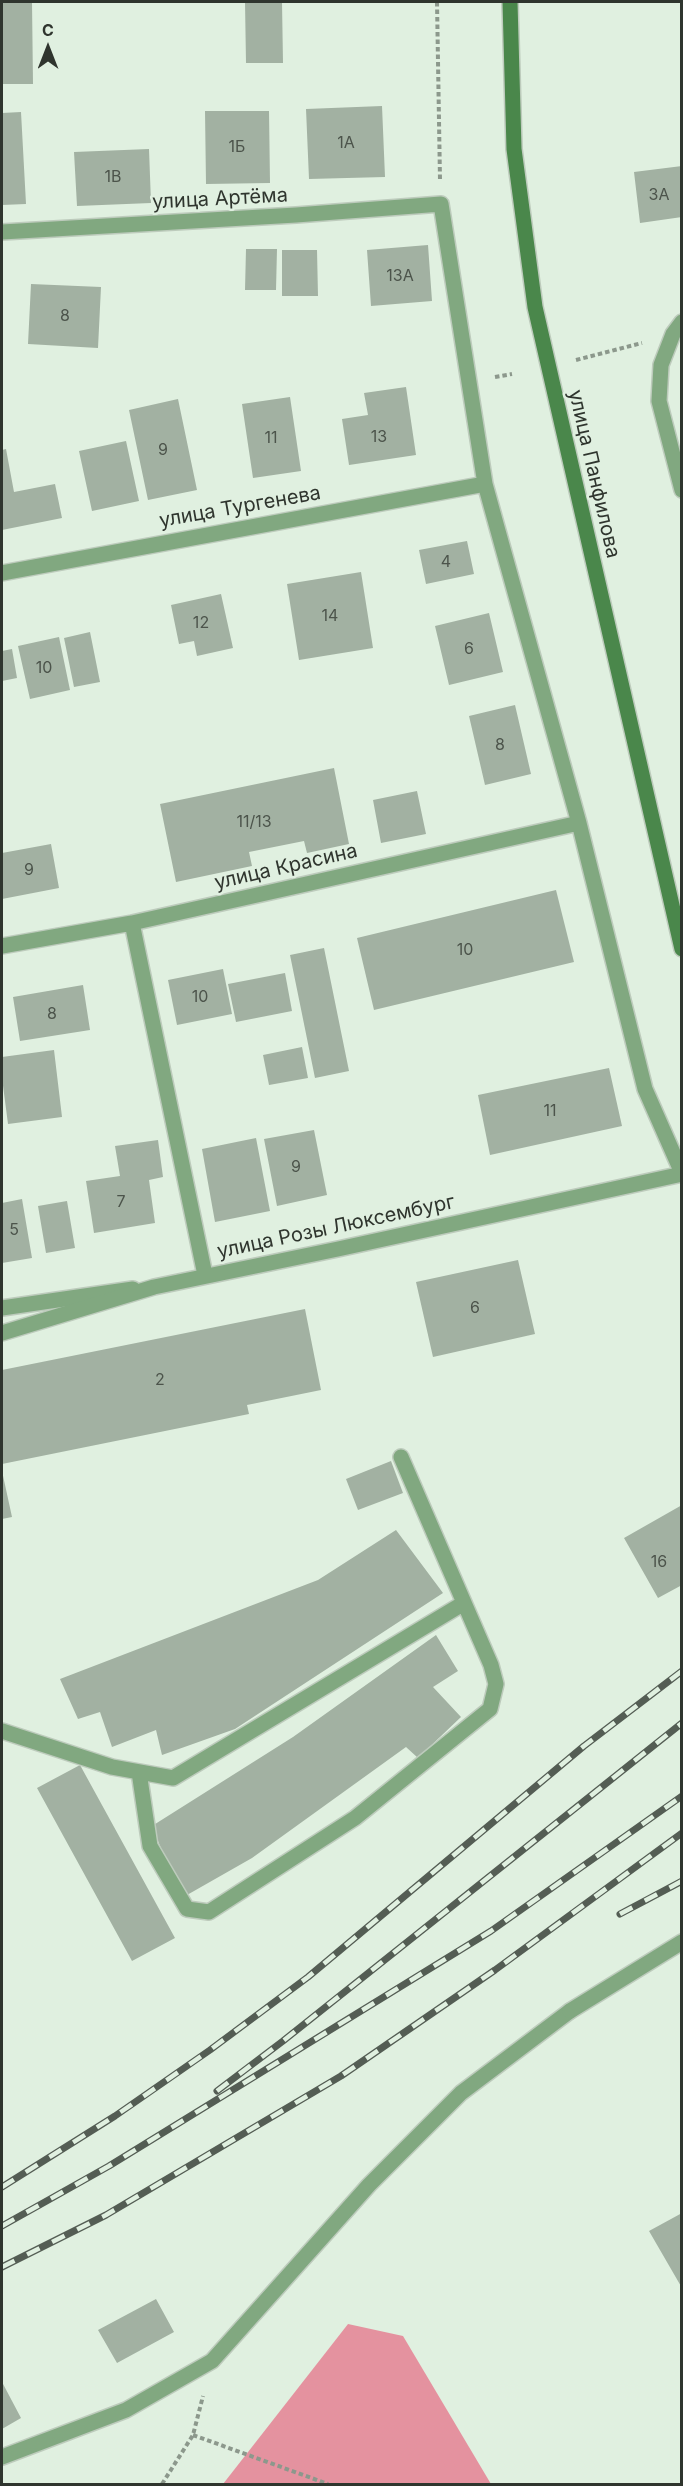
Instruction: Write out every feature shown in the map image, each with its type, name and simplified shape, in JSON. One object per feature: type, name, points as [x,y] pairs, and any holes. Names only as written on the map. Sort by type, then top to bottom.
[{"type":"main road","name":"улица Панфилова","points":[[510,2],[514,148],[535,307],[681,949]]},
{"type":"street","name":"улица Артёма","points":[[2,232],[284,216],[441,204]]},
{"type":"street","points":[[441,204],[485,484],[579,823],[645,1089],[681,1173]]},
{"type":"street","points":[[681,322],[673,334],[661,364],[659,401],[681,490]]},
{"type":"street","name":"улица Тургенева","points":[[2,573],[485,484]]},
{"type":"street","name":"улица Красина","points":[[2,946],[132,923],[579,823]]},
{"type":"street","points":[[132,923],[205,1275]]},
{"type":"street","name":"улица Розы Люксембург","points":[[2,1333],[153,1287],[338,1249],[681,1173]]},
{"type":"street","points":[[2,1308],[153,1287]]},
{"type":"street","points":[[139,1772],[150,1846],[187,1909],[209,1912],[355,1818],[490,1709],[496,1684],[493,1674],[401,1457]]},
{"type":"street","points":[[2,1731],[112,1767],[173,1778],[464,1603]]},
{"type":"street","points":[[2,2457],[126,2410],[212,2361],[369,2185],[461,2093],[570,2010],[681,1942]]},
{"type":"path","points":[[437,2],[441,204]]},
{"type":"path","points":[[576,360],[615,351]]},
{"type":"path","points":[[162,2484],[193,2435],[212,2361]]},
{"type":"path","points":[[193,2435],[328,2484]]},
{"type":"shaded area","points":[[348,2324],[403,2336],[491,2484],[223,2484]]},
{"type":"building","points":[[2,2],[32,2],[33,84],[2,84]]},
{"type":"building","points":[[245,2],[282,2],[283,63],[246,63]]},
{"type":"building","points":[[382,106],[385,177],[309,179],[306,109]]},
{"type":"building","points":[[205,111],[269,111],[270,183],[206,184]]},
{"type":"building","points":[[21,112],[26,204],[2,205],[2,113]]},
{"type":"building","points":[[149,149],[151,203],[77,206],[74,152]]},
{"type":"building","points":[[682,166],[682,217],[640,223],[634,172]]},
{"type":"building","points":[[428,245],[432,301],[371,306],[367,250]]},
{"type":"building","points":[[246,249],[277,249],[276,290],[245,290]]},
{"type":"building","points":[[282,250],[317,250],[318,296],[282,296]]},
{"type":"building","points":[[31,284],[101,287],[98,348],[28,344]]},
{"type":"building","points":[[406,387],[416,455],[349,465],[342,419],[368,415],[364,393]]},
{"type":"building","points":[[290,397],[301,471],[253,478],[242,404]]},
{"type":"building","points":[[178,399],[197,490],[148,500],[129,410]]},
{"type":"building","points":[[126,441],[139,501],[92,511],[79,451]]},
{"type":"building","points":[[6,449],[14,492],[55,484],[62,518],[2,530],[2,450]]},
{"type":"building","points":[[467,541],[474,574],[426,584],[419,550]]},
{"type":"building","points":[[361,572],[373,648],[299,660],[287,584]]},
{"type":"building","points":[[221,594],[233,648],[197,656],[194,641],[179,644],[171,605]]},
{"type":"building","points":[[489,613],[503,672],[449,685],[435,626]]},
{"type":"building","points":[[90,632],[100,682],[74,687],[64,638]]},
{"type":"building","points":[[59,637],[70,690],[30,699],[18,646]]},
{"type":"building","points":[[12,649],[17,678],[2,681],[2,651]]},
{"type":"building","points":[[515,705],[531,774],[485,785],[469,716]]},
{"type":"building","points":[[334,768],[349,844],[307,853],[304,841],[249,852],[252,866],[176,882],[160,804]]},
{"type":"building","points":[[417,791],[426,834],[381,843],[373,800]]},
{"type":"building","points":[[51,844],[59,888],[2,899],[2,853]]},
{"type":"building","points":[[556,890],[574,962],[374,1010],[357,938]]},
{"type":"building","points":[[324,948],[349,1071],[315,1078],[290,955]]},
{"type":"building","points":[[223,969],[232,1014],[177,1025],[168,980]]},
{"type":"building","points":[[285,973],[292,1011],[236,1022],[228,984]]},
{"type":"building","points":[[83,985],[90,1030],[20,1041],[13,997]]},
{"type":"building","points":[[302,1047],[308,1078],[269,1085],[263,1055]]},
{"type":"building","points":[[54,1050],[62,1117],[8,1124],[2,1078],[2,1057]]},
{"type":"building","points":[[609,1068],[622,1126],[490,1155],[478,1095]]},
{"type":"building","points":[[314,1130],[327,1195],[277,1206],[264,1139]]},
{"type":"building","points":[[256,1138],[270,1211],[215,1222],[202,1149]]},
{"type":"building","points":[[158,1140],[163,1177],[149,1180],[155,1223],[94,1233],[86,1181],[120,1176],[115,1146]]},
{"type":"building","points":[[22,1199],[32,1258],[2,1263],[2,1203]]},
{"type":"building","points":[[67,1201],[75,1248],[46,1253],[38,1206]]},
{"type":"building","points":[[518,1260],[535,1334],[433,1357],[416,1282]]},
{"type":"building","points":[[305,1309],[321,1390],[247,1405],[249,1414],[2,1464],[2,1370]]},
{"type":"building","points":[[391,1461],[403,1493],[358,1510],[346,1479]]},
{"type":"building","points":[[2,1471],[12,1517],[2,1519]]},
{"type":"building","points":[[682,1505],[682,1585],[658,1598],[624,1538]]},
{"type":"building","points":[[396,1530],[443,1593],[235,1729],[162,1755],[156,1730],[112,1747],[100,1712],[78,1719],[60,1679],[318,1580]]},
{"type":"building","points":[[436,1635],[458,1671],[433,1687],[461,1717],[418,1758],[406,1747],[252,1858],[187,1895],[166,1861],[152,1826],[293,1737]]},
{"type":"building","points":[[80,1765],[175,1938],[132,1961],[37,1788]]},
{"type":"building","points":[[682,2213],[682,2288],[649,2231]]},
{"type":"building","points":[[156,2299],[174,2332],[117,2363],[98,2330]]},
{"type":"building","points":[[2,2382],[21,2418],[2,2429]]},
{"type":"railway","points":[[2,2187],[115,2116],[210,2050],[308,1977],[584,1746],[682,1671]]},
{"type":"railway","points":[[217,2091],[682,1723]]},
{"type":"railway","points":[[2,2226],[109,2166],[491,1931],[682,1796]]},
{"type":"railway","points":[[2,2267],[106,2215],[341,2076],[495,1970],[682,1833]]},
{"type":"railway","points":[[620,1914],[682,1881]]}]
